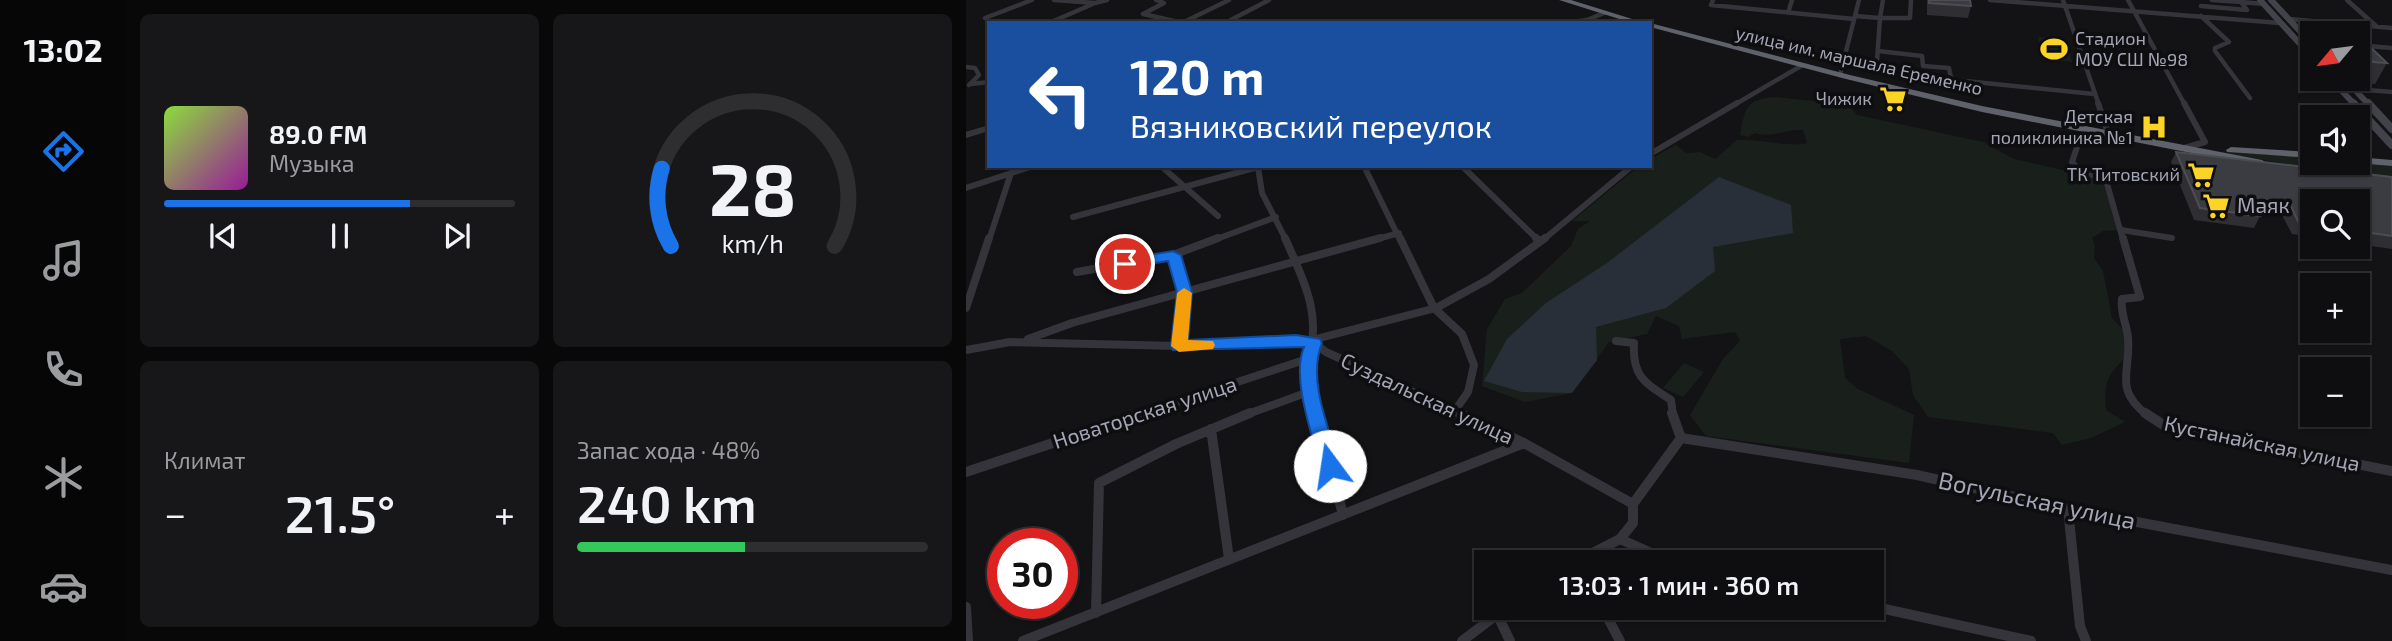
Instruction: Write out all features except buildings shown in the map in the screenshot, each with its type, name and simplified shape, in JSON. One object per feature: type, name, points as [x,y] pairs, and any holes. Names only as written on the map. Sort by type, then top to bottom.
[{"type":"highway","points":[[1563,0],[1634,21]]},
{"type":"highway","name":"улица им. маршала Еременко","points":[[1652,26],[1801,66],[2109,136],[2281,165]]},
{"type":"highway","name":"улица им. маршала Еременко","points":[[2184,148],[2300,154]]},
{"type":"highway","points":[[2370,161],[2392,163]]},
{"type":"street","points":[[985,18],[1032,0]]},
{"type":"street","points":[[1054,0],[1097,2]]},
{"type":"street","points":[[1054,21],[1107,0]]},
{"type":"street","points":[[1156,0],[1164,3],[1143,14],[1174,21]]},
{"type":"street","points":[[1187,21],[1228,0]]},
{"type":"street","points":[[1229,21],[1269,0]]},
{"type":"street","points":[[1788,13],[1792,0]]},
{"type":"street","points":[[1840,75],[1859,0]]},
{"type":"street","points":[[1877,61],[1883,0]]},
{"type":"street","points":[[1712,2],[1788,13],[1854,18],[1910,18],[1911,0]]},
{"type":"street","points":[[1990,0],[2064,3],[2208,17],[2392,28]]},
{"type":"street","points":[[2128,0],[2205,142],[2184,148]]},
{"type":"street","points":[[2196,0],[2208,17]]},
{"type":"street","points":[[2211,0],[2262,2],[2300,44]]},
{"type":"street","points":[[2271,0],[2300,30]]},
{"type":"street","points":[[2347,0],[2377,27]]},
{"type":"street","points":[[2201,6],[2247,10],[2241,2]]},
{"type":"street","points":[[2064,3],[2109,136],[2078,144],[2072,162],[2080,171],[2106,180],[2121,230],[2172,238]]},
{"type":"street","points":[[1580,21],[1605,13]]},
{"type":"street","points":[[2201,16],[2228,41],[2214,48],[2215,51],[2250,98]]},
{"type":"street","points":[[2370,46],[2392,48]]},
{"type":"street","points":[[1878,51],[1922,56],[1923,66],[1949,68],[1951,78],[1955,80],[2094,94]]},
{"type":"street","points":[[1652,152],[1801,66]]},
{"type":"street","points":[[966,68],[975,68],[979,75],[968,85]]},
{"type":"street","points":[[968,85],[987,82]]},
{"type":"street","points":[[2370,90],[2392,92]]},
{"type":"street","points":[[2342,91],[2392,145]]},
{"type":"street","points":[[2357,91],[2392,129]]},
{"type":"street","points":[[966,135],[987,129]]},
{"type":"street","points":[[966,188],[1027,168]]},
{"type":"street","points":[[1163,168],[1218,216]]},
{"type":"street","points":[[1073,217],[1253,168]]},
{"type":"street","points":[[1257,168],[1259,190],[1276,217],[1315,321],[1314,343],[1307,359],[1311,391],[1343,515]]},
{"type":"street","points":[[1365,168],[1434,308],[1462,334],[1474,365],[1468,392],[1454,412]]},
{"type":"street","points":[[1464,168],[1540,242]]},
{"type":"street","points":[[966,350],[997,343],[1022,342],[1179,346],[1296,341],[1314,343],[1350,329],[1434,308],[1471,291],[1540,242],[1630,168]]},
{"type":"street","points":[[966,308],[1011,173]]},
{"type":"street","points":[[1077,272],[1173,255],[1276,217]]},
{"type":"street","name":"Кустанайская улица","points":[[2121,230],[2140,297],[2122,299],[2120,308],[2128,331],[2130,353],[2124,382],[2137,407],[2148,417],[2165,426],[2392,471]]},
{"type":"street","points":[[1022,342],[1072,323],[1399,233]]},
{"type":"street","points":[[1173,255],[1184,292],[1179,346]]},
{"type":"street","points":[[1598,550],[1620,539],[1633,523],[1633,503],[1681,438],[1671,400],[1637,377],[1632,363],[1634,343],[1616,341]]},
{"type":"street","name":"Суздальская улица","points":[[1314,343],[1326,352],[1524,443],[1633,503]]},
{"type":"street","name":"Новаторская улица","points":[[966,472],[1307,359]]},
{"type":"street","points":[[1096,613],[1098,483],[1158,450],[1239,416],[1311,391]]},
{"type":"street","points":[[1212,429],[1229,559]]},
{"type":"street","name":"Вогульская улица","points":[[1681,438],[1917,475],[2068,509],[2392,570]]},
{"type":"street","points":[[1023,641],[1524,443]]},
{"type":"street","points":[[2068,509],[2080,626],[2086,641]]},
{"type":"street","points":[[1620,539],[1644,550]]},
{"type":"street","points":[[966,607],[968,641]]},
{"type":"street","points":[[1884,609],[2031,641]]},
{"type":"street","points":[[1462,641],[1490,620]]},
{"type":"street","points":[[1504,620],[1510,641]]},
{"type":"street","points":[[1609,620],[1620,641]]},
{"type":"shaded area","name":"Стадион МОУ СШ №98","points":[[2038,37],[2065,39],[2072,62],[2043,59]]},
{"type":"shaded area","points":[[1765,98],[1843,102],[1857,115],[1983,142],[2014,159],[2080,174],[2107,184],[2121,230],[2103,231],[2092,238],[2095,245],[2094,258],[2103,271],[2112,318],[2128,335],[2130,353],[2112,372],[2106,391],[2106,410],[2125,422],[2091,438],[2062,445],[2053,433],[1928,417],[1913,395],[1909,369],[1892,351],[1866,336],[1840,339],[1845,378],[1858,389],[1914,415],[1909,463],[1706,436],[1690,415],[1723,359],[1740,341],[1735,332],[1682,339],[1679,326],[1656,316],[1647,334],[1609,342],[1572,393],[1525,402],[1482,386],[1487,329],[1505,299],[1522,293],[1571,246],[1578,229],[1590,221],[1572,221],[1637,168],[1652,168],[1652,158],[1676,145],[1686,153],[1700,152],[1715,159],[1737,140],[1807,143],[1803,130],[1755,133],[1748,137],[1740,135],[1748,107]]},
{"type":"shaded area","points":[[2216,152],[2300,156],[2300,166]]},
{"type":"shaded area","points":[[2370,164],[2392,166],[2392,177],[2370,174]]},
{"type":"shaded area","points":[[1719,177],[1791,205],[1793,233],[1713,247],[1715,271],[1666,308],[1596,327],[1597,360],[1572,393],[1522,392],[1484,381],[1507,339],[1546,303],[1607,263]]},
{"type":"shaded area","points":[[1684,363],[1704,372],[1683,397],[1663,388]]},
{"type":"slow traffic","points":[[1184,293],[1179,346],[1207,345]]},
{"type":"place","name":"Стадион МОУ СШ №98","points":[[2054,49]]},
{"type":"place","name":"Чижик","points":[[1893,99]]},
{"type":"place","name":"Детская поликлиника №1","points":[[2154,127]]},
{"type":"place","name":"ТК Титовский","points":[[2201,175]]},
{"type":"place","name":"Маяк","points":[[2216,206]]},
{"type":"route","points":[[1125,264],[1173,255],[1184,292],[1179,346],[1296,341],[1314,343],[1307,359],[1311,391],[1330,466]]}]
